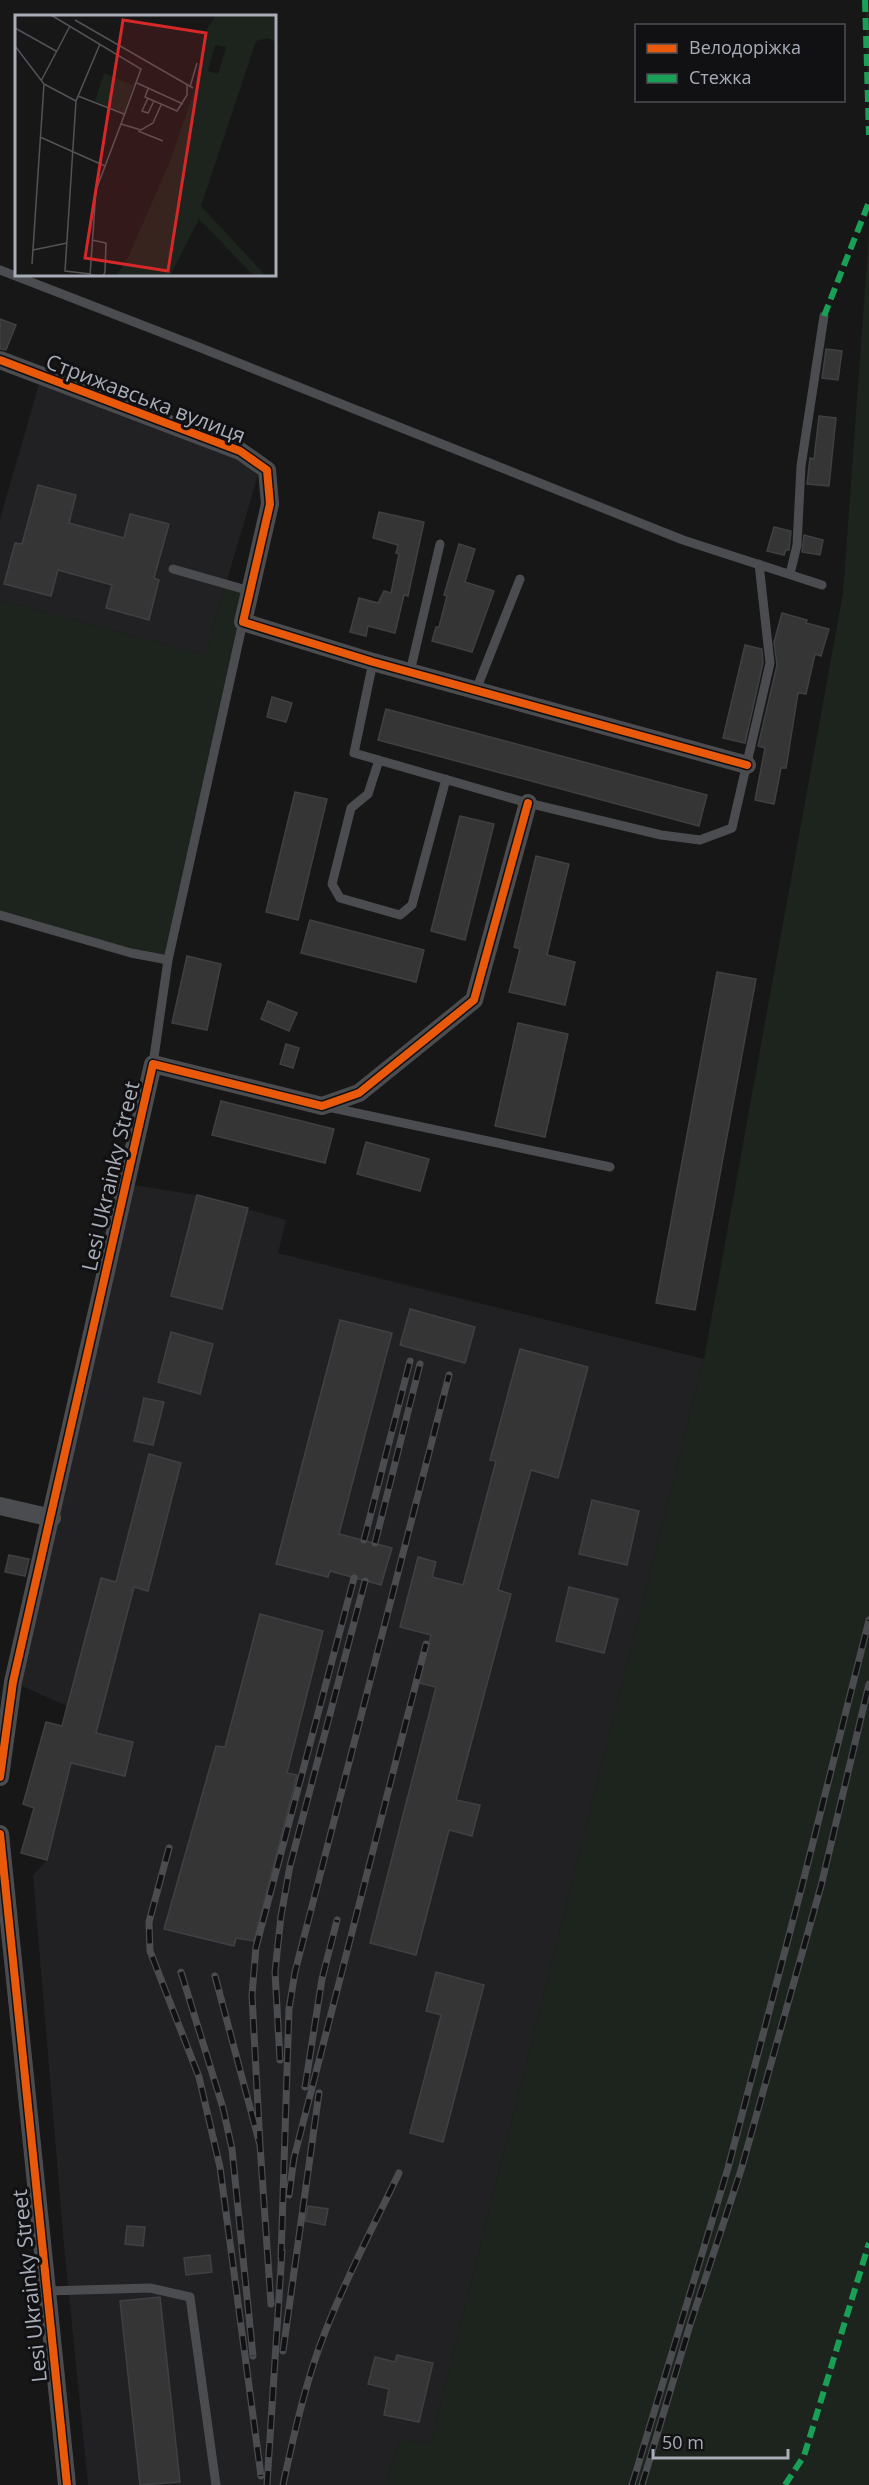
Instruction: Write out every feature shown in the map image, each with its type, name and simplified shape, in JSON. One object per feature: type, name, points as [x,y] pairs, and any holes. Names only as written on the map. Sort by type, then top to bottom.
[{"type":"street","name":"Стрижавська вулиця","points":[[0,360],[240,451],[267,470],[270,504],[243,622]]},
{"type":"street","points":[[243,622],[374,662],[747,765]]},
{"type":"street","points":[[322,1106],[359,1093],[474,1000],[528,803]]},
{"type":"street","name":"Lesi Ukrainky Street","points":[[0,1777],[13,1682],[153,1064],[322,1106]]},
{"type":"street","points":[[0,1506],[51,1518]]},
{"type":"street","name":"Lesi Ukrainky Street","points":[[0,1833],[67,2485]]},
{"type":"lane","points":[[0,270],[15,276]]},
{"type":"lane","points":[[15,276],[683,540],[822,585]]},
{"type":"lane","points":[[790,574],[797,545],[801,466],[824,316]]},
{"type":"lane","points":[[410,672],[440,544]]},
{"type":"lane","points":[[374,662],[354,753],[528,803],[661,835],[699,840],[732,828],[770,663],[759,564]]},
{"type":"lane","points":[[173,569],[250,591]]},
{"type":"lane","points":[[476,690],[520,579]]},
{"type":"lane","points":[[153,1064],[168,960],[243,622]]},
{"type":"lane","points":[[379,760],[368,794],[351,808],[332,884],[340,898],[400,915],[412,905],[446,779]]},
{"type":"lane","points":[[0,915],[131,953],[168,960]]},
{"type":"lane","points":[[322,1106],[610,1167]]},
{"type":"lane","points":[[47,2291],[150,2288],[190,2297],[216,2485]]},
{"type":"shaded area","points":[[865,0],[869,0],[869,135]]},
{"type":"shaded area","points":[[869,234],[869,2485],[386,2485],[399,2441],[431,2442],[704,1359],[843,593]]},
{"type":"shaded area","points":[[39,384],[237,459],[258,475],[205,655],[0,600],[0,519]]},
{"type":"shaded area","points":[[226,584],[250,591],[168,960],[0,915],[0,600],[205,655]]},
{"type":"shaded area","points":[[127,1184],[197,1195],[286,1220],[278,1253],[704,1359],[431,2442],[399,2441],[386,2485],[88,2485],[64,2246],[33,1875],[47,1860],[80,1731],[62,1726],[67,1706],[13,1682]]},
{"type":"building","points":[[0,319],[16,325],[6,350],[0,349]]},
{"type":"building","points":[[826,349],[842,351],[838,380],[822,378]]},
{"type":"building","points":[[819,416],[836,418],[829,486],[807,484],[810,458],[814,459]]},
{"type":"building","points":[[38,485],[76,495],[69,523],[124,538],[130,514],[169,524],[154,578],[159,580],[149,620],[106,608],[112,585],[58,570],[51,596],[4,584],[15,543],[22,544]]},
{"type":"building","points":[[379,512],[424,522],[408,596],[404,595],[395,633],[368,626],[366,636],[350,632],[359,598],[378,603],[384,591],[391,593],[399,554],[396,553],[398,545],[373,538]]},
{"type":"building","points":[[774,527],[791,531],[789,550],[786,550],[784,555],[767,551]]},
{"type":"building","points":[[804,535],[823,540],[820,555],[802,552]]},
{"type":"building","points":[[459,544],[475,549],[465,582],[494,591],[472,652],[432,641],[436,627],[439,627],[447,596],[444,595]]},
{"type":"building","points":[[782,613],[829,629],[821,656],[815,654],[806,694],[798,693],[786,768],[781,768],[774,804],[755,800],[765,748],[758,746],[777,665],[774,642]]},
{"type":"building","points":[[745,645],[762,649],[763,663],[745,743],[723,738]]},
{"type":"building","points":[[272,697],[292,703],[286,722],[267,717]]},
{"type":"building","points":[[386,709],[707,795],[699,826],[378,740]]},
{"type":"building","points":[[295,792],[327,799],[298,920],[266,912]]},
{"type":"building","points":[[460,816],[494,824],[465,940],[431,931]]},
{"type":"building","points":[[536,856],[569,864],[547,955],[575,962],[565,1005],[509,992],[520,949],[514,947]]},
{"type":"building","points":[[310,920],[424,950],[416,982],[301,953]]},
{"type":"building","points":[[187,956],[221,964],[207,1030],[172,1023]]},
{"type":"building","points":[[717,972],[756,979],[695,1310],[656,1303]]},
{"type":"building","points":[[268,1001],[297,1013],[289,1031],[261,1019]]},
{"type":"building","points":[[518,1023],[568,1034],[545,1137],[495,1126]]},
{"type":"building","points":[[286,1044],[299,1048],[293,1068],[280,1064]]},
{"type":"building","points":[[221,1101],[334,1129],[325,1163],[212,1135]]},
{"type":"building","points":[[366,1142],[429,1159],[420,1191],[357,1174]]},
{"type":"building","points":[[197,1195],[248,1208],[222,1309],[171,1296]]},
{"type":"building","points":[[410,1309],[475,1327],[465,1363],[400,1345]]},
{"type":"building","points":[[340,1320],[392,1333],[339,1534],[392,1548],[381,1585],[330,1571],[328,1577],[276,1564]]},
{"type":"building","points":[[171,1332],[213,1344],[200,1394],[158,1382]]},
{"type":"building","points":[[520,1349],[588,1367],[558,1478],[531,1470],[498,1590],[511,1594],[456,1800],[480,1805],[472,1836],[449,1830],[416,1955],[370,1943],[436,1687],[419,1683],[431,1635],[400,1627],[418,1557],[436,1562],[432,1577],[463,1585],[496,1461],[490,1460]]},
{"type":"building","points":[[144,1398],[164,1402],[153,1445],[134,1441]]},
{"type":"building","points":[[149,1454],[181,1463],[148,1591],[134,1587],[96,1733],[133,1742],[125,1776],[71,1763],[47,1860],[21,1853],[34,1808],[23,1804],[46,1722],[62,1726],[101,1578],[116,1582]]},
{"type":"building","points":[[592,1500],[639,1511],[627,1565],[579,1554]]},
{"type":"building","points":[[9,1555],[29,1559],[25,1576],[5,1572]]},
{"type":"building","points":[[569,1587],[618,1599],[604,1653],[556,1641]]},
{"type":"building","points":[[260,1614],[323,1631],[287,1773],[297,1775],[254,1941],[236,1938],[234,1946],[164,1929],[216,1746],[225,1747]]},
{"type":"building","points":[[436,1972],[484,1985],[443,2142],[410,2133],[441,2015],[426,2011]]},
{"type":"building","points":[[308,2206],[328,2209],[325,2225],[305,2221]]},
{"type":"building","points":[[127,2226],[145,2227],[143,2246],[125,2244]]},
{"type":"building","points":[[210,2255],[212,2272],[186,2275],[184,2258]]},
{"type":"building","points":[[160,2297],[180,2482],[140,2485],[120,2301]]},
{"type":"building","points":[[397,2355],[433,2363],[419,2422],[384,2415],[389,2389],[368,2384],[375,2357],[395,2362]]},
{"type":"railway","points":[[364,1540],[410,1361]]},
{"type":"railway","points":[[375,1543],[420,1364]]},
{"type":"railway","points":[[281,2258],[289,2009],[295,1972],[449,1375]]},
{"type":"railway","points":[[260,2145],[252,1995],[256,1947],[354,1578]]},
{"type":"railway","points":[[280,2060],[275,1972],[281,1916],[290,1866],[365,1581]]},
{"type":"railway","points":[[632,2485],[728,2168],[869,1620]]},
{"type":"railway","points":[[289,2195],[294,2158],[426,1644]]},
{"type":"railway","points":[[642,2485],[690,2325],[741,2170],[821,1886],[869,1684]]},
{"type":"railway","points":[[169,1848],[149,1922],[150,1951],[199,2077],[220,2167],[261,2476]]},
{"type":"railway","points":[[305,2087],[322,1979],[337,1920]]},
{"type":"railway","points":[[181,1972],[223,2108],[232,2149],[253,2356]]},
{"type":"railway","points":[[215,1976],[260,2145],[271,2304]]},
{"type":"railway","points":[[283,2351],[319,2093]]},
{"type":"railway","points":[[283,2485],[303,2399],[319,2348],[347,2282],[399,2173]]},
{"type":"railway","points":[[267,2485],[282,2251]]},
{"type":"marked path","points":[[865,0],[869,135]]},
{"type":"marked path","points":[[824,316],[869,202]]},
{"type":"marked path","points":[[785,2485],[804,2456],[869,2243]]},
{"type":"cycle path","points":[[0,360],[240,451],[267,470],[270,504],[243,622],[373,662],[747,765]]},
{"type":"cycle path","points":[[0,1777],[13,1682],[153,1064],[322,1106],[359,1093],[474,1000],[528,803]]},
{"type":"cycle path","points":[[0,1834],[67,2485]]}]
